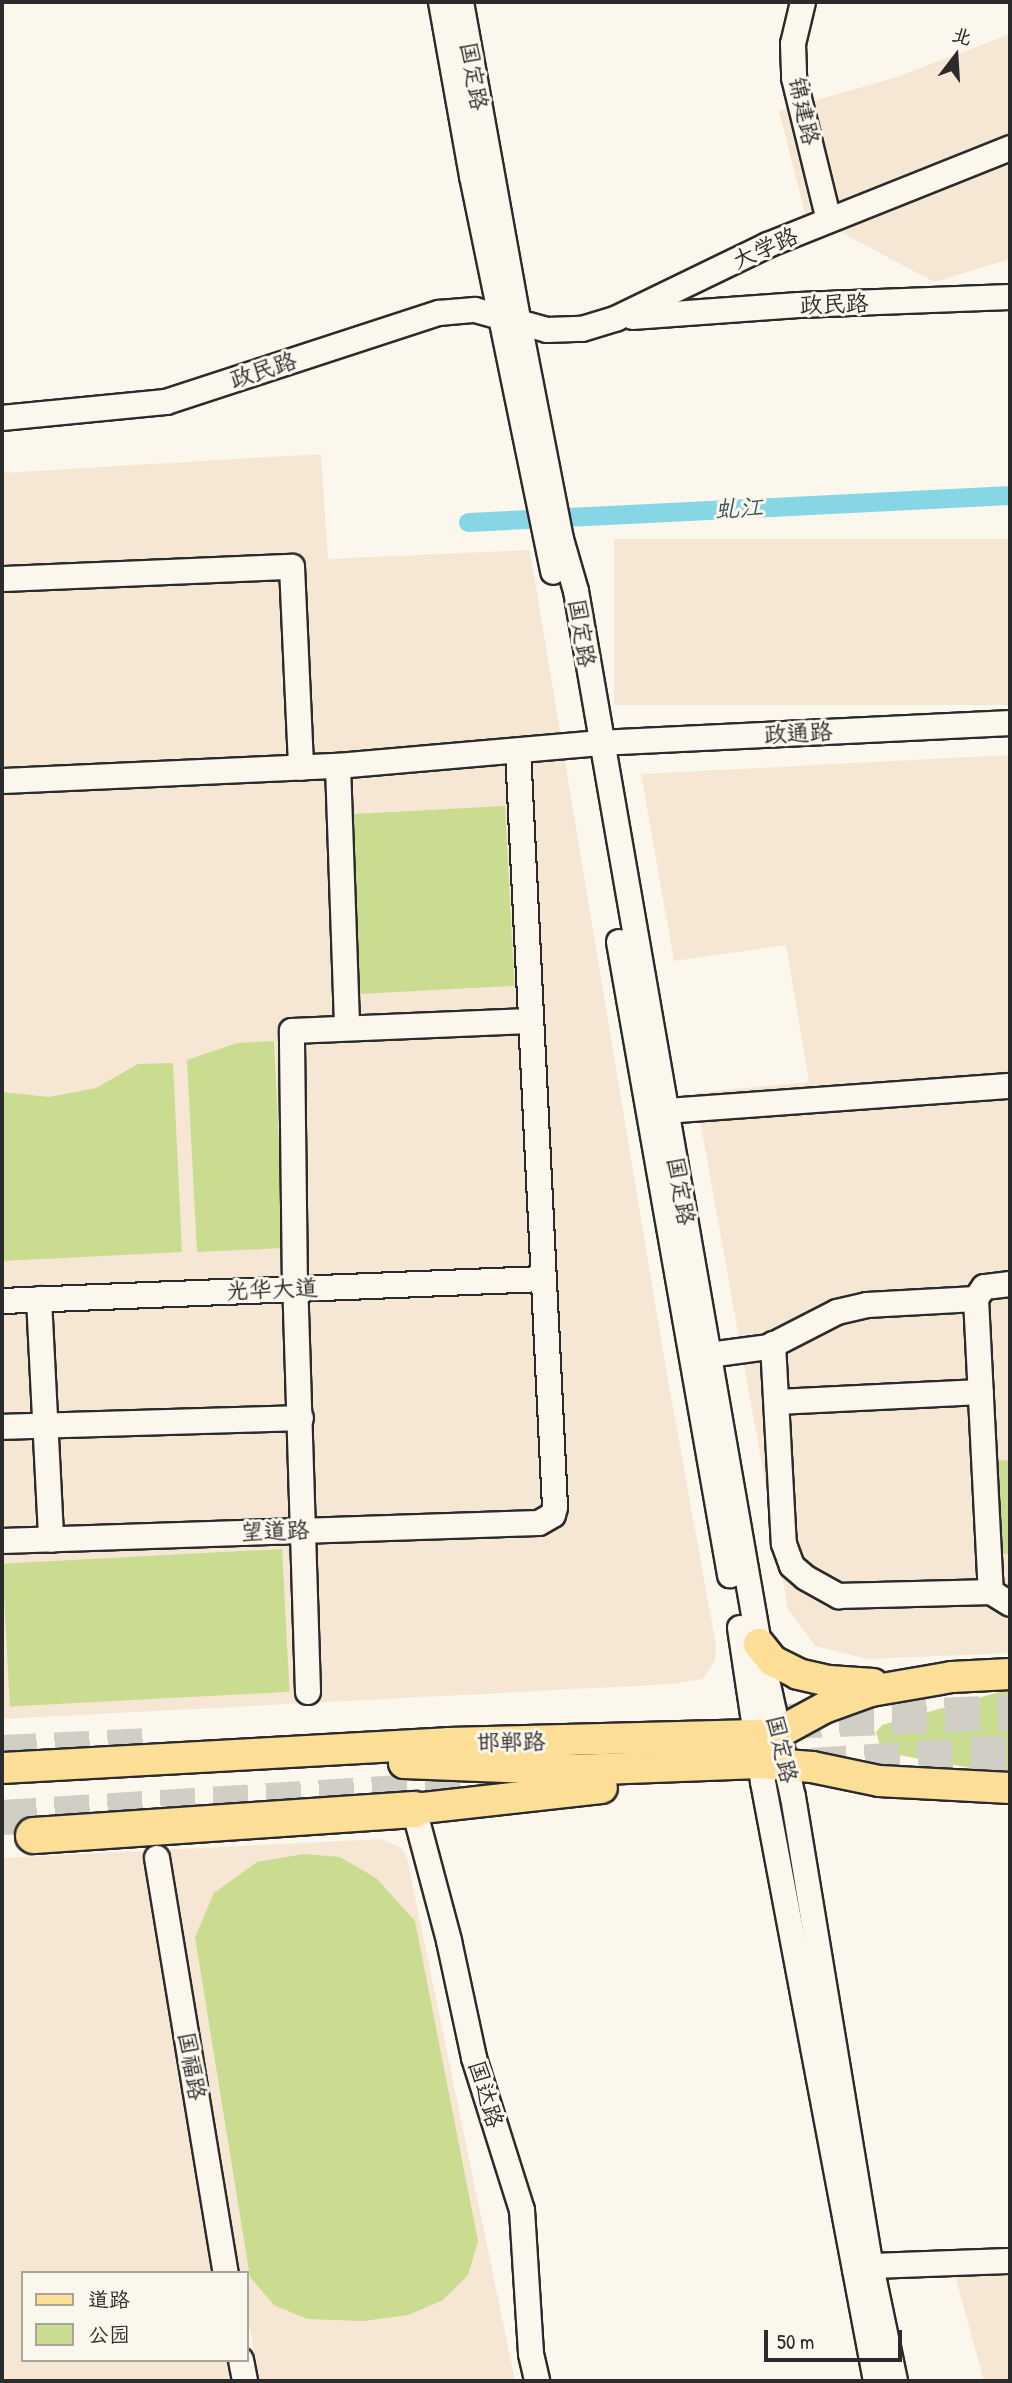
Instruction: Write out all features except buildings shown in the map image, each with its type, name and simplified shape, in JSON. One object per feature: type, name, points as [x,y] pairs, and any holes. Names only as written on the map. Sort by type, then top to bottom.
[{"type":"highway","points":[[33,1835],[414,1809]]},
{"type":"main road","points":[[759,1644],[773,1661],[815,1678],[869,1685],[912,1682]]},
{"type":"main road","name":"邯郸路","points":[[414,1809],[591,1788],[772,1760],[840,1701],[912,1682],[1010,1674]]},
{"type":"main road","name":"邯郸路","points":[[2,1768],[449,1743],[772,1760],[879,1781],[1010,1788]]},
{"type":"main road","name":"邯郸路","points":[[2,1787],[397,1763],[543,1770],[772,1760]]},
{"type":"street","name":"国定路","points":[[441,2],[510,320],[553,539],[576,591],[592,744],[862,2268],[876,2381]]},
{"type":"street","name":"国定路","points":[[461,2],[510,320]]},
{"type":"street","name":"锦建路","points":[[803,2],[793,44],[794,78],[829,220]]},
{"type":"street","name":"大学路","points":[[510,320],[568,332],[617,318],[768,245],[1010,148]]},
{"type":"street","name":"政民路","points":[[617,318],[799,305],[1010,297]]},
{"type":"street","name":"政民路","points":[[2,418],[166,402],[439,313],[475,310],[510,320]]},
{"type":"street","points":[[2,579],[292,567],[301,768]]},
{"type":"street","name":"政通路","points":[[2,781],[338,766],[592,744],[1010,723]]},
{"type":"street","name":"国定路","points":[[592,744],[666,1111],[759,1644],[772,1760]]},
{"type":"street","points":[[518,751],[542,1279]]},
{"type":"street","points":[[338,766],[347,1028]]},
{"type":"street","points":[[308,1692],[295,1288],[292,1031],[529,1021]]},
{"type":"street","points":[[666,1111],[1010,1086]]},
{"type":"street","name":"光华大道","points":[[2,1301],[542,1279]]},
{"type":"street","name":"望道路","points":[[2,1541],[548,1521],[555,1507],[542,1279]]},
{"type":"street","points":[[773,1344],[784,1544],[792,1566],[806,1578],[839,1596],[1001,1598],[1000,1563],[981,1392],[976,1299],[984,1287],[1010,1283]]},
{"type":"street","points":[[39,1299],[51,1540]]},
{"type":"street","points":[[709,1355],[773,1344],[837,1312],[867,1305],[976,1299]]},
{"type":"street","points":[[777,1402],[981,1392]]},
{"type":"street","points":[[2,1427],[300,1418]]},
{"type":"street","name":"国达路","points":[[414,1809],[449,1941],[474,2058],[522,2210],[531,2354],[537,2381]]},
{"type":"street","name":"国福路","points":[[157,1858],[226,2271]]},
{"type":"street","points":[[862,2268],[1010,2262]]},
{"type":"street","name":"国定路","points":[[862,2268],[895,2381]]},
{"type":"street","points":[[242,2362],[245,2381]]},
{"type":"shaded area","points":[[1010,34],[1010,259],[934,282],[805,213],[779,111],[897,77]]},
{"type":"shaded area","points":[[321,454],[328,559],[530,550],[662,1346],[716,1646],[715,1660],[703,1679],[672,1684],[2,1719],[2,473]]},
{"type":"shaded area","points":[[614,539],[1010,539],[1010,705],[614,705]]},
{"type":"shaded area","points":[[1010,755],[1010,1653],[868,1659],[815,1646],[788,1609],[695,1093],[809,1082],[786,945],[674,961],[641,774]]},
{"type":"shaded area","points":[[382,1839],[401,1848],[407,1858],[515,2381],[260,2381],[248,2329],[248,2271],[21,2271],[21,2362],[227,2362],[230,2381],[2,2381],[2,1858]]},
{"type":"shaded area","points":[[1010,2266],[1010,2381],[984,2381],[953,2268]]},
{"type":"green space","points":[[505,806],[514,986],[359,994],[349,814]]},
{"type":"green space","points":[[274,1041],[284,1248],[197,1252],[187,1060],[237,1043]]},
{"type":"green space","points":[[173,1063],[182,1252],[2,1261],[2,1092],[49,1097],[96,1088],[138,1064]]},
{"type":"green space","points":[[1010,1460],[1010,1554],[998,1554],[995,1461]]},
{"type":"green space","points":[[282,1549],[289,1692],[10,1706],[2,1564]]},
{"type":"green space","points":[[1010,1689],[1010,1771],[977,1769],[882,1752],[876,1732],[882,1725]]},
{"type":"green space","points":[[304,1854],[340,1857],[376,1878],[415,1921],[478,2241],[468,2275],[443,2300],[408,2315],[363,2321],[307,2319],[274,2305],[250,2277],[195,1937],[214,1893],[257,1862]]},
{"type":"waterway","name":"虬江","points":[[468,522],[1010,495]]},
{"type":"tunnel","points":[[786,1721],[1010,1712]]},
{"type":"tunnel","points":[[2,1752],[150,1745]]},
{"type":"tunnel","points":[[812,1765],[1010,1752]]},
{"type":"tunnel","points":[[2,1817],[526,1784]]}]
